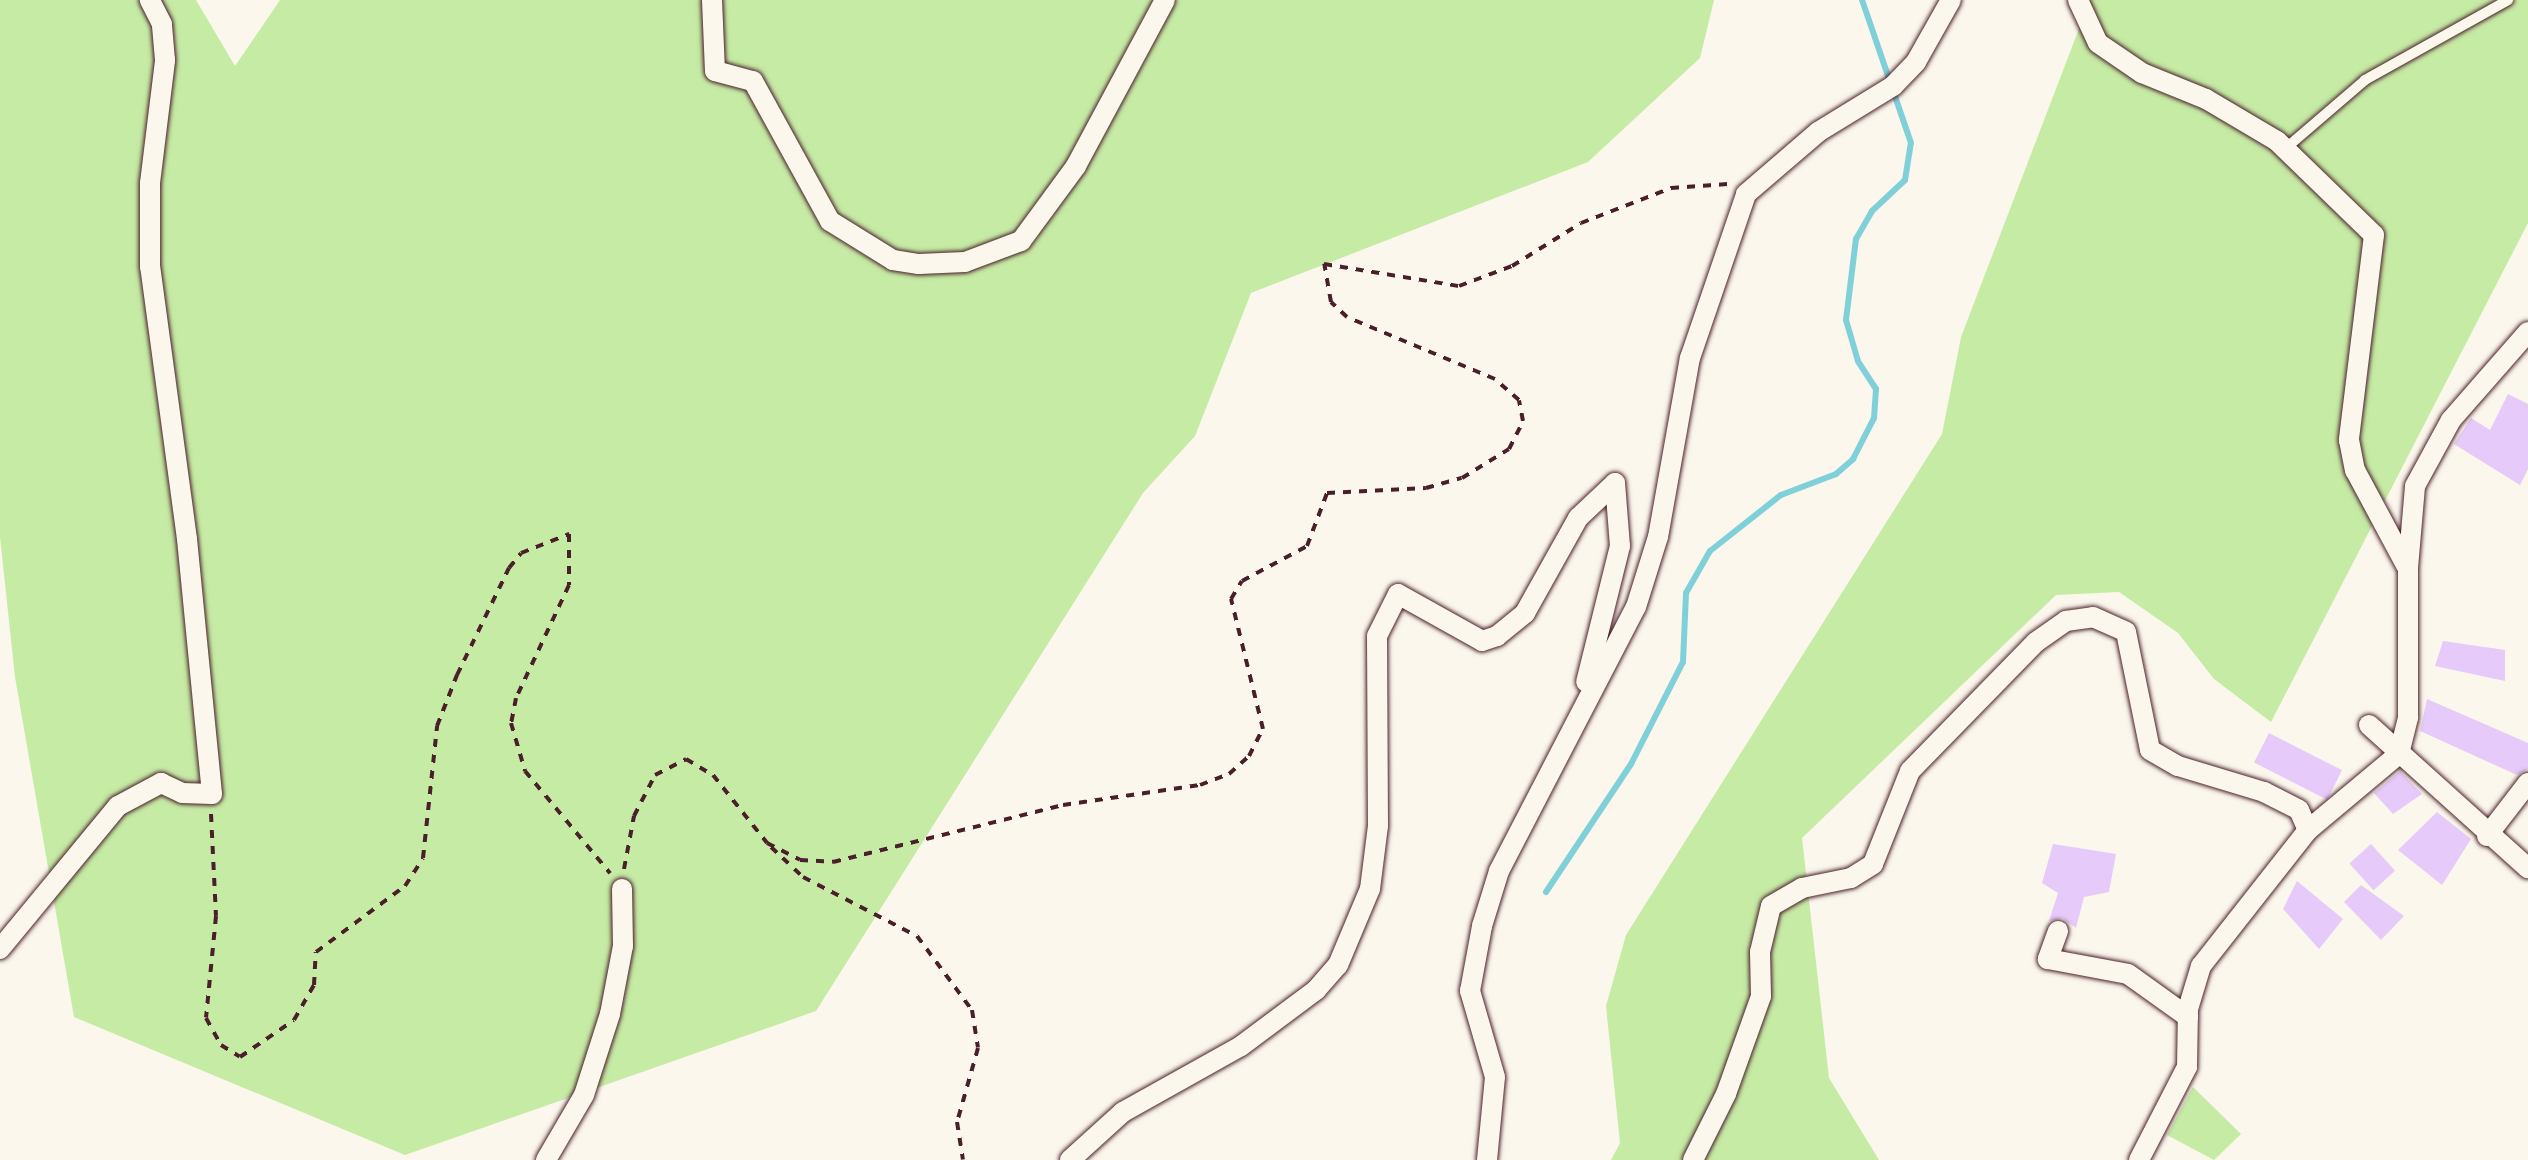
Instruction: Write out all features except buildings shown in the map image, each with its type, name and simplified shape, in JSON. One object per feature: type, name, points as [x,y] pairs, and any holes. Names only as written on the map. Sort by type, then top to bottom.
[{"type":"street","points":[[0,948],[118,806],[162,783],[182,794],[212,794],[187,539],[150,267],[150,183],[165,60],[162,24],[150,0]]},
{"type":"street","points":[[712,0],[715,71],[753,80],[830,221],[894,260],[919,264],[965,262],[1021,241],[1076,166],[1165,0]]},
{"type":"street","points":[[1487,1160],[1495,1077],[1470,991],[1482,926],[1500,871],[1636,607],[1658,538],[1701,315],[1746,194],[1818,132],[1893,86],[1916,62],[1952,0]]},
{"type":"street","points":[[2078,0],[2098,42],[2285,149],[2374,235],[2349,440],[2355,470],[2408,568]]},
{"type":"street","points":[[2139,1160],[2187,1066],[2188,1017],[2201,966],[2308,830],[2400,754],[2408,718],[2408,568],[2416,486],[2451,420],[2528,332]]},
{"type":"street","points":[[1070,1160],[1124,1112],[1241,1046],[1316,990],[1338,965],[1370,889],[1378,826],[1376,636],[1398,594],[1482,641],[1497,636],[1525,614],[1578,518],[1615,484],[1620,546],[1573,728]]},
{"type":"street","points":[[1693,1160],[1726,1094],[1762,996],[1760,952],[1770,906],[1802,888],[1851,878],[1874,864],[1910,771],[2036,642],[2066,621],[2093,618],[2126,632],[2137,709],[2150,750],[2299,810],[2308,830]]},
{"type":"street","points":[[2368,726],[2487,836],[2528,868]]},
{"type":"street","points":[[2487,836],[2528,783]]},
{"type":"street","points":[[546,1160],[584,1095],[610,1014],[623,946],[622,889]]},
{"type":"street","points":[[2058,931],[2048,959],[2128,974],[2188,1017]]},
{"type":"lane","points":[[2285,149],[2365,80],[2508,0]]},
{"type":"path","points":[[768,843],[800,860],[833,862],[1063,805],[1229,774],[1249,756],[1263,729],[1231,599],[1242,581],[1307,546],[1328,493],[1426,488],[1462,478],[1509,449],[1523,421],[1518,400],[1495,379],[1346,316],[1330,302],[1324,264],[1459,286],[1512,266],[1580,224],[1671,188],[1757,182]]},
{"type":"path","points":[[212,794],[216,916],[206,1018],[221,1045],[240,1057],[294,1020],[314,985],[316,952],[405,886],[424,858],[437,726],[457,674],[521,553],[569,534],[569,586],[516,698],[512,724],[526,772],[622,889]]},
{"type":"path","points":[[622,889],[634,816],[654,775],[686,759],[712,775],[802,877],[916,936],[972,1010],[978,1048],[957,1122],[963,1160]]},
{"type":"green space","points":[[0,0],[196,0],[235,66],[280,0],[1714,0],[1700,58],[1588,162],[1251,293],[1195,436],[1143,493],[816,1011],[405,1155],[74,1017],[15,677],[0,537]]},
{"type":"green space","points":[[2090,0],[2528,0],[2528,223],[2271,722],[2214,679],[2178,633],[2119,592],[2056,595],[1802,838],[1829,1078],[1879,1160],[1611,1160],[1620,1143],[1606,1006],[1626,935],[1942,434],[1961,337]]},
{"type":"green space","points":[[2193,1087],[2241,1134],[2214,1160],[2167,1135]]},
{"type":"waterway","points":[[1546,892],[1631,764],[1683,662],[1686,593],[1710,551],[1781,495],[1836,474],[1853,459],[1874,418],[1876,389],[1858,361],[1846,320],[1856,239],[1872,211],[1905,180],[1911,143],[1862,0]]}]
